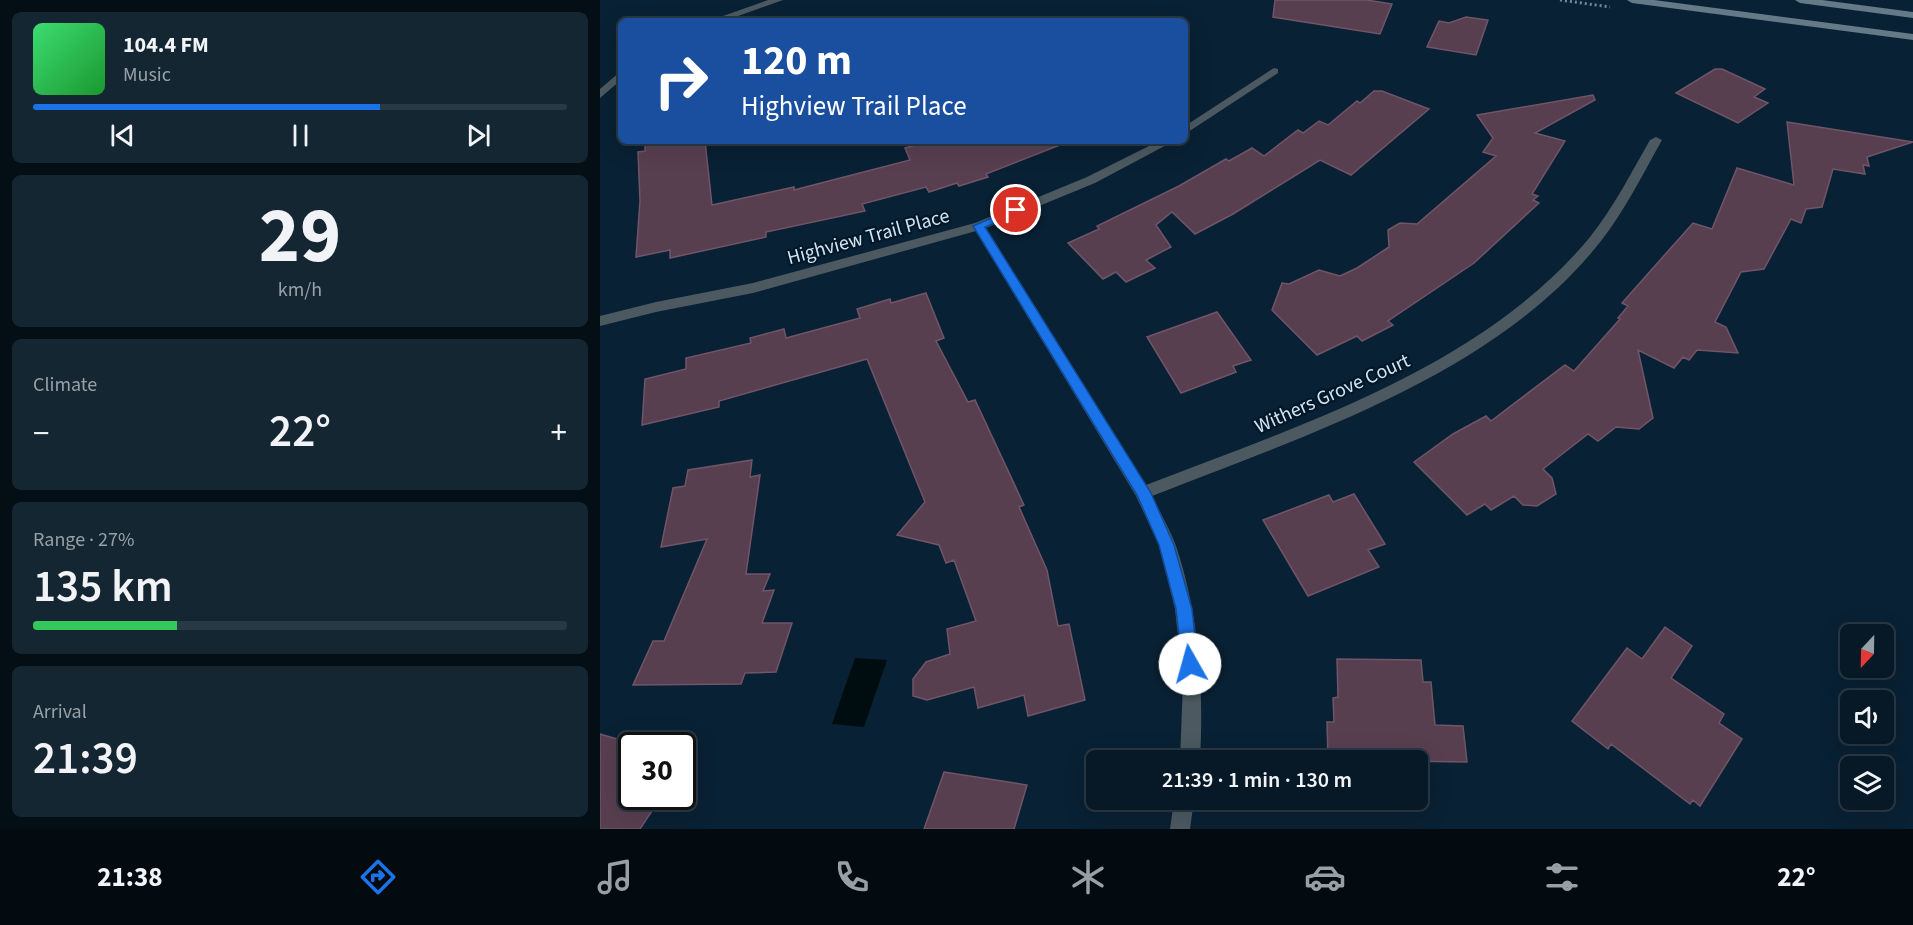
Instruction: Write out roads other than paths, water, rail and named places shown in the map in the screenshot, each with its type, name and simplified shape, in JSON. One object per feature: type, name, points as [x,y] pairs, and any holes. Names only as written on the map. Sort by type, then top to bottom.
[{"type":"main road","points":[[1632,0],[1913,37]]},
{"type":"main road","points":[[1800,0],[1913,15]]},
{"type":"street","points":[[723,18],[778,0]]},
{"type":"street","points":[[1188,129],[1274,71]]},
{"type":"street","points":[[600,96],[618,77]]},
{"type":"street","name":"Withers Grove Court","points":[[1143,493],[1375,400],[1459,355],[1510,321],[1546,290],[1586,250],[1613,215],[1656,140]]},
{"type":"street","name":"Highview Trail Place","points":[[600,321],[656,307],[753,288],[979,226],[1091,180],[1162,144]]},
{"type":"street","points":[[979,226],[1143,493],[1167,545],[1184,609],[1192,682],[1190,750]]},
{"type":"street","points":[[1180,829],[1183,810]]}]
